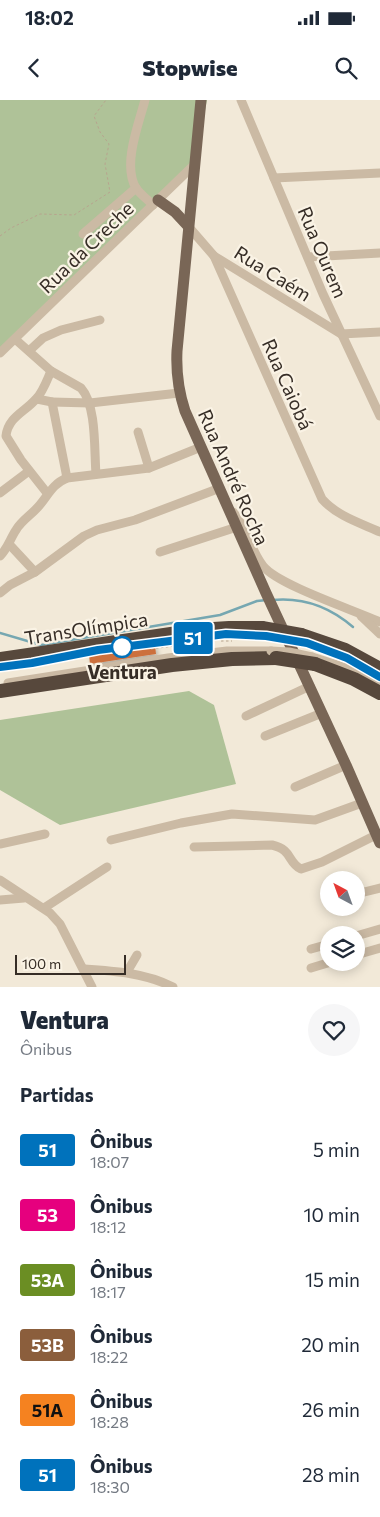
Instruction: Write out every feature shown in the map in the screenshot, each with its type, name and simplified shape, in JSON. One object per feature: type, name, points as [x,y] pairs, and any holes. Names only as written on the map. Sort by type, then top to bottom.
[{"type":"highway","name":"TransOlímpica","points":[[0,660],[198,630],[229,628],[304,639],[345,650],[380,669]]},
{"type":"highway","points":[[0,691],[172,665],[273,654],[314,661],[380,693]]},
{"type":"main road","name":"Rua André Rocha","points":[[201,100],[177,351],[179,393],[185,411],[273,609],[310,686],[378,839]]},
{"type":"main road","points":[[155,202],[175,212],[188,226]]},
{"type":"street","points":[[146,100],[132,150],[132,176],[136,188],[155,202]]},
{"type":"street","name":"Rua Ourem","points":[[241,100],[341,334],[375,394],[380,416]]},
{"type":"street","name":"Rua da Creche","points":[[0,353],[195,164]]},
{"type":"street","points":[[274,178],[380,173]]},
{"type":"street","points":[[83,234],[136,188]]},
{"type":"street","name":"Rua Caiobá","points":[[188,226],[214,256],[322,499],[341,514],[380,532]]},
{"type":"street","points":[[308,257],[380,253]]},
{"type":"street","name":"Rua Caém","points":[[214,256],[341,334]]},
{"type":"street","points":[[29,351],[43,338],[61,330],[100,320]]},
{"type":"street","points":[[341,334],[380,332]]},
{"type":"street","points":[[15,339],[51,371],[81,388],[90,402],[96,474]]},
{"type":"street","points":[[47,493],[29,471],[6,436],[10,423],[37,399],[51,371]]},
{"type":"street","points":[[37,399],[52,402],[90,402],[179,393]]},
{"type":"street","points":[[52,402],[67,478]]},
{"type":"street","points":[[138,432],[149,468]]},
{"type":"street","points":[[0,556],[9,544],[18,526],[36,509],[55,484],[67,478],[149,468],[201,447]]},
{"type":"street","points":[[0,493],[29,471]]},
{"type":"street","points":[[0,593],[10,585],[35,572],[84,536],[97,530],[135,520],[220,488]]},
{"type":"street","points":[[228,506],[241,522],[263,566],[271,574],[380,622]]},
{"type":"street","points":[[160,552],[237,527]]},
{"type":"street","points":[[9,544],[35,572]]},
{"type":"street","points":[[353,610],[380,634]]},
{"type":"street","name":"TransOlímpica","points":[[0,667],[160,642],[226,634],[264,632]]},
{"type":"street","points":[[304,639],[344,657],[380,677]]},
{"type":"street","points":[[0,684],[168,658],[227,651],[273,654]]},
{"type":"street","points":[[314,661],[353,670],[380,684]]},
{"type":"street","points":[[246,716],[310,686]]},
{"type":"street","points":[[265,736],[322,713]]},
{"type":"street","points":[[295,787],[346,765]]},
{"type":"street","points":[[111,840],[181,823],[232,814],[314,820],[362,803]]},
{"type":"street","points":[[0,844],[45,834]]},
{"type":"street","points":[[194,847],[272,845],[281,847],[288,852],[297,867],[302,869],[378,839]]},
{"type":"street","points":[[44,908],[107,866]]},
{"type":"street","points":[[0,880],[44,908],[60,924],[92,987]]},
{"type":"street","points":[[365,892],[380,888]]},
{"type":"street","points":[[0,900],[27,898]]},
{"type":"street","points":[[365,933],[380,929]]},
{"type":"street","points":[[311,949],[320,946]]},
{"type":"street","points":[[365,952],[380,948]]},
{"type":"street","points":[[127,972],[137,955]]},
{"type":"street","points":[[312,968],[320,965]]},
{"type":"street","points":[[84,969],[127,972],[173,987]]},
{"type":"path","points":[[0,236],[11,228],[40,214],[74,215],[110,192],[105,164],[109,144],[100,132],[94,116],[106,100]]},
{"type":"green space","points":[[0,100],[207,100],[194,168],[0,352]]},
{"type":"green space","points":[[189,691],[214,705],[236,784],[60,825],[0,790],[0,720]]},
{"type":"building","name":"Ventura","points":[[155,645],[156,654],[90,664],[89,655]]},
{"type":"waterway","points":[[0,633],[41,645],[220,615],[257,601],[267,600]]},
{"type":"waterway","points":[[272,600],[294,600],[315,605],[335,614],[353,627]]},
{"type":"bus line","name":"51","points":[[0,667],[32,663],[98,650],[226,634],[266,636],[307,643],[347,658],[380,677]]},
{"type":"place","name":"Ventura","points":[[122,647]]}]
